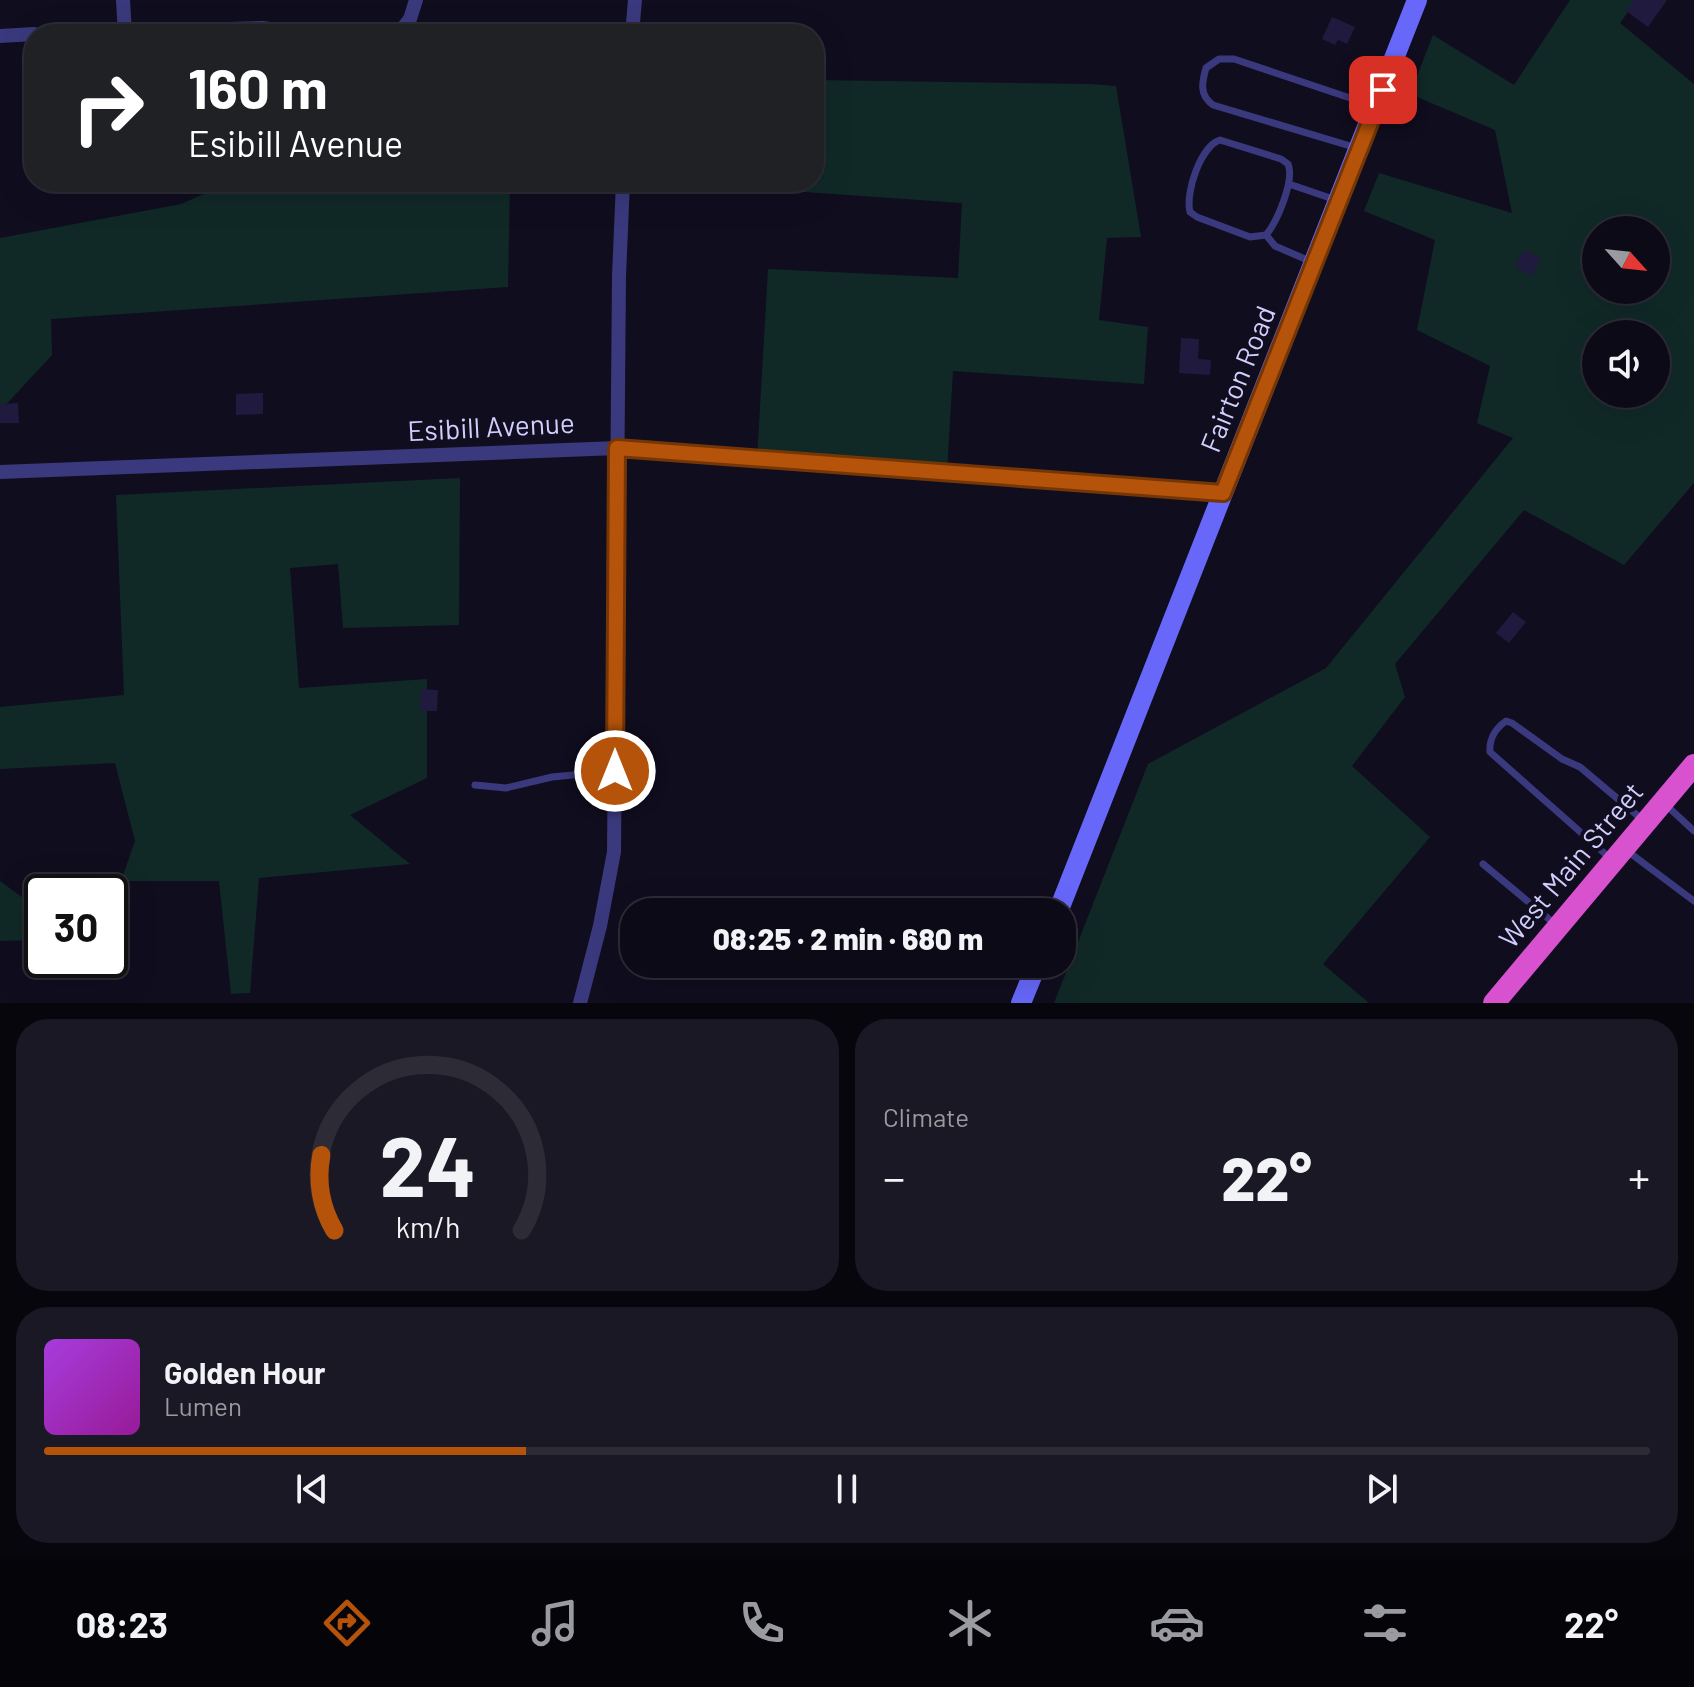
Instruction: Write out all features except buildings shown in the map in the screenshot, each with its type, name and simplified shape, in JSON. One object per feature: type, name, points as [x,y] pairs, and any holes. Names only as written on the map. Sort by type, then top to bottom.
[{"type":"highway","name":"West Main Street","points":[[1494,1003],[1694,765]]},
{"type":"main road","name":"Fairton Road","points":[[1064,898],[1417,0]]},
{"type":"main road","points":[[1021,1003],[1031,978]]},
{"type":"street","points":[[123,0],[124,24]]},
{"type":"street","points":[[406,24],[416,0]]},
{"type":"street","points":[[633,24],[635,0]]},
{"type":"street","points":[[0,36],[24,35]]},
{"type":"street","points":[[580,1003],[614,852],[619,276],[623,192]]},
{"type":"street","name":"Esibill Avenue","points":[[0,472],[617,448],[1223,493]]},
{"type":"lane","points":[[1360,149],[1213,105],[1204,96],[1202,88],[1206,68],[1219,59],[1234,59],[1376,106]]},
{"type":"lane","points":[[1220,140],[1281,159],[1291,171],[1289,184],[1273,227],[1266,235],[1250,237],[1190,212],[1189,192],[1205,151],[1211,143],[1220,140]]},
{"type":"lane","points":[[1289,184],[1339,201]]},
{"type":"lane","points":[[1266,235],[1283,251],[1315,263]]},
{"type":"lane","points":[[1646,823],[1580,767],[1562,759],[1512,723],[1506,721],[1497,728],[1490,752],[1618,855],[1694,901]]},
{"type":"lane","points":[[475,785],[506,788],[552,777],[615,771]]},
{"type":"lane","points":[[1663,802],[1694,831]]},
{"type":"lane","points":[[1483,864],[1558,927]]},
{"type":"green space","points":[[1570,0],[1637,0],[1620,23],[1694,84],[1694,483],[1624,565],[1524,510],[1395,664],[1405,697],[1352,766],[1430,837],[1323,964],[1369,1003],[1054,1003],[1064,978],[1076,978],[1076,947],[1148,764],[1326,668],[1513,438],[1477,423],[1490,366],[1417,330],[1435,240],[1364,211],[1379,173],[1512,213],[1495,130],[1410,94],[1433,35],[1514,85]]},
{"type":"green space","points":[[824,80],[1116,86],[1141,237],[1107,238],[1099,320],[1148,327],[1144,384],[953,371],[947,472],[757,460],[768,269],[958,278],[962,203],[805,192],[824,192]]},
{"type":"green space","points":[[208,192],[510,192],[508,287],[51,319],[52,355],[0,411],[0,238],[181,204]]},
{"type":"green space","points":[[460,478],[459,625],[343,628],[338,564],[290,568],[299,688],[427,679],[427,778],[350,815],[410,864],[259,878],[250,993],[231,994],[219,881],[128,881],[128,874],[123,874],[135,841],[115,763],[0,769],[0,707],[124,695],[116,495]]},
{"type":"green space","points":[[0,881],[24,899],[24,940],[0,941]]},
{"type":"route","points":[[615,771],[617,448],[1223,493],[1383,90]]}]
